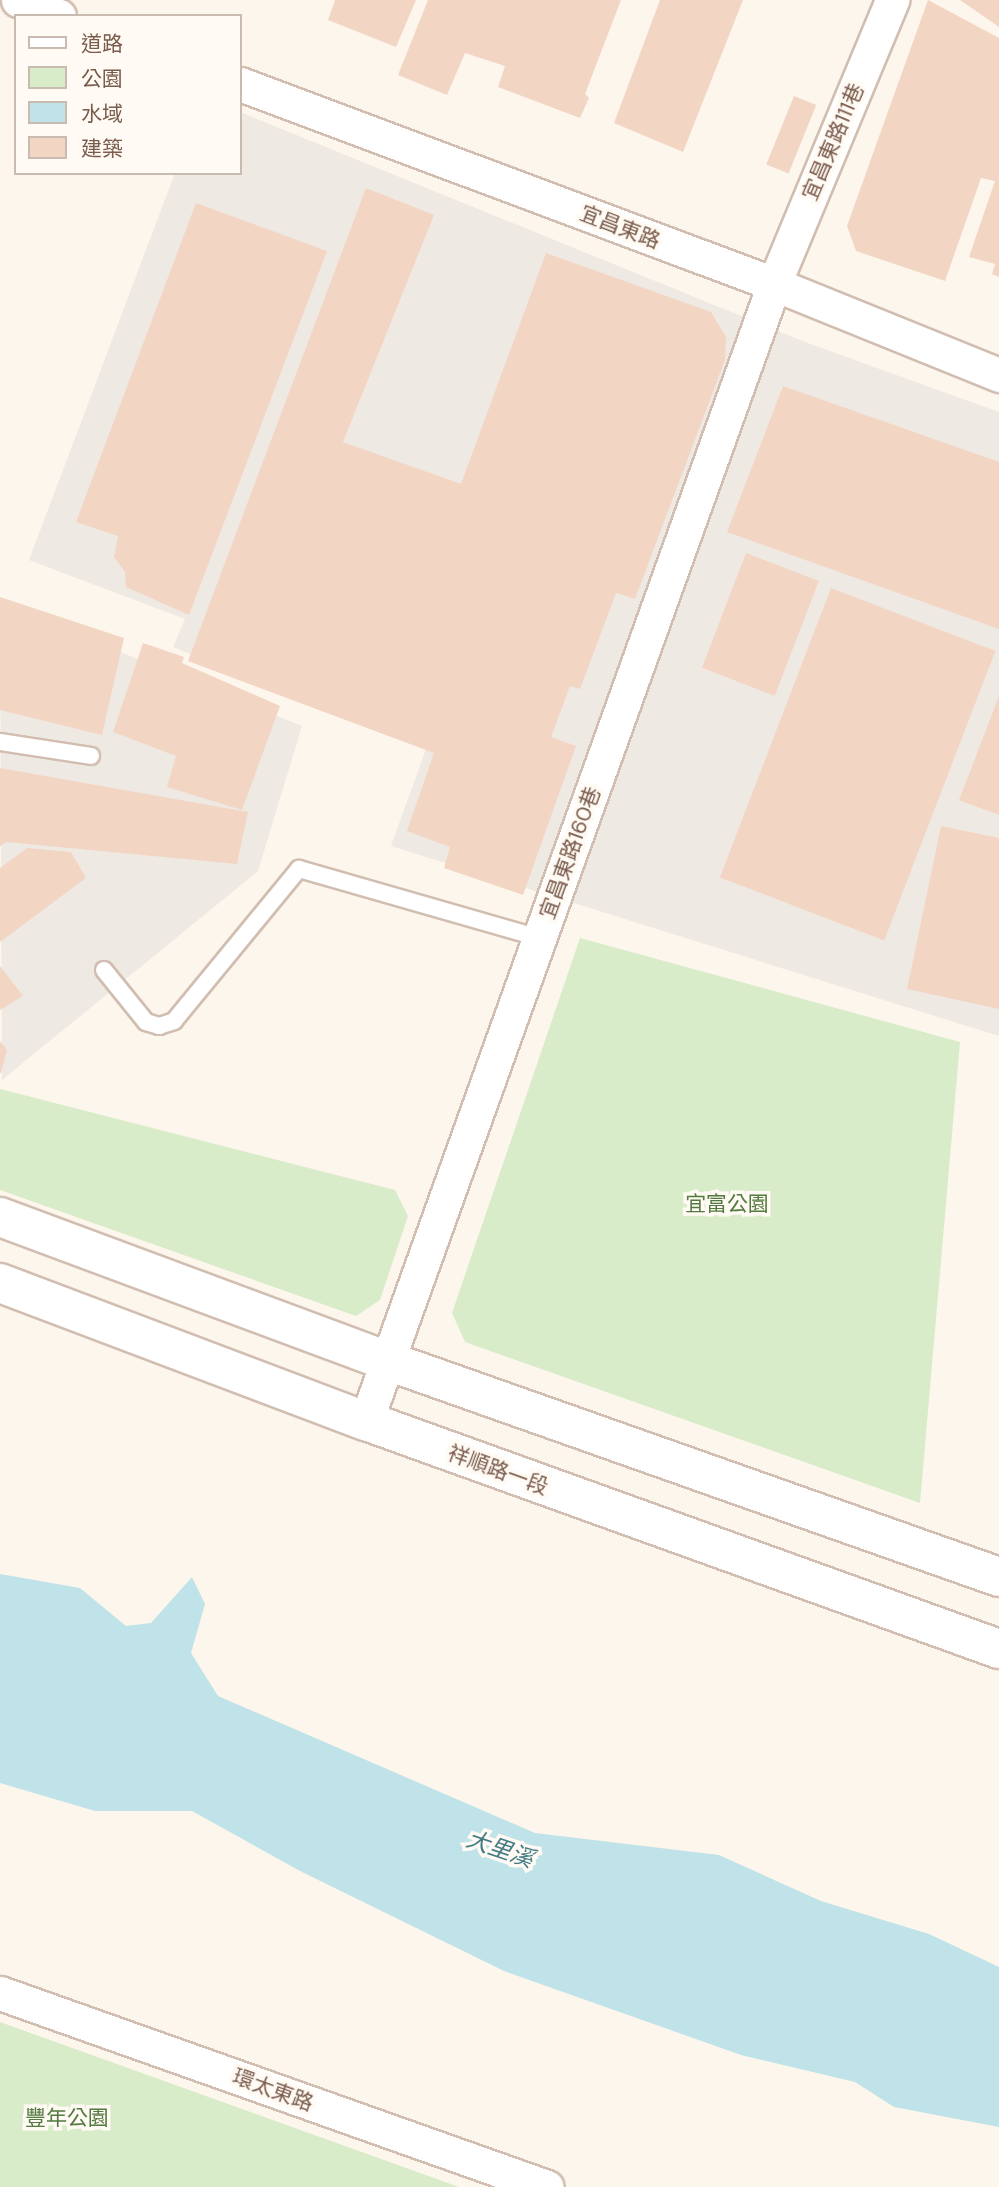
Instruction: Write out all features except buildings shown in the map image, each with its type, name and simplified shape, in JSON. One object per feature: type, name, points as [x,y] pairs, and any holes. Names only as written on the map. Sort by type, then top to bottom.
[{"type":"street","points":[[18,0],[54,14]]},
{"type":"street","name":"宜昌東路111巷","points":[[774,284],[892,0]]},
{"type":"street","name":"宜昌東路","points":[[242,85],[774,284],[999,375]]},
{"type":"street","name":"宜昌東路160巷","points":[[366,1422],[774,284]]},
{"type":"street","points":[[0,1217],[388,1361],[999,1577]]},
{"type":"street","name":"祥順路一段","points":[[0,1283],[366,1422],[999,1649]]},
{"type":"street","name":"環太東路","points":[[0,1993],[547,2187]]},
{"type":"lane","points":[[0,742],[91,756]]},
{"type":"lane","points":[[104,970],[146,1022],[159,1026],[174,1021],[299,869],[539,938]]},
{"type":"shaded area","points":[[242,113],[805,342],[999,412],[999,1036],[391,846],[426,749],[173,647],[185,619],[29,560],[174,175],[242,175]]},
{"type":"shaded area","points":[[0,603],[302,726],[258,871],[2,1080]]},
{"type":"green space","name":"宜富公園","points":[[580,938],[960,1042],[920,1503],[465,1342],[452,1313]]},
{"type":"green space","points":[[0,1089],[395,1190],[408,1216],[380,1300],[356,1316],[0,1190]]},
{"type":"green space","name":"豐年公園","points":[[0,2022],[459,2187],[0,2187]]},
{"type":"water","name":"大里溪","points":[[0,1574],[80,1588],[126,1626],[151,1623],[192,1577],[205,1604],[191,1653],[218,1696],[535,1833],[719,1855],[821,1901],[929,1934],[999,1967],[999,2127],[894,2107],[855,2082],[741,2055],[504,1971],[300,1871],[192,1811],[95,1811],[0,1783]]}]
